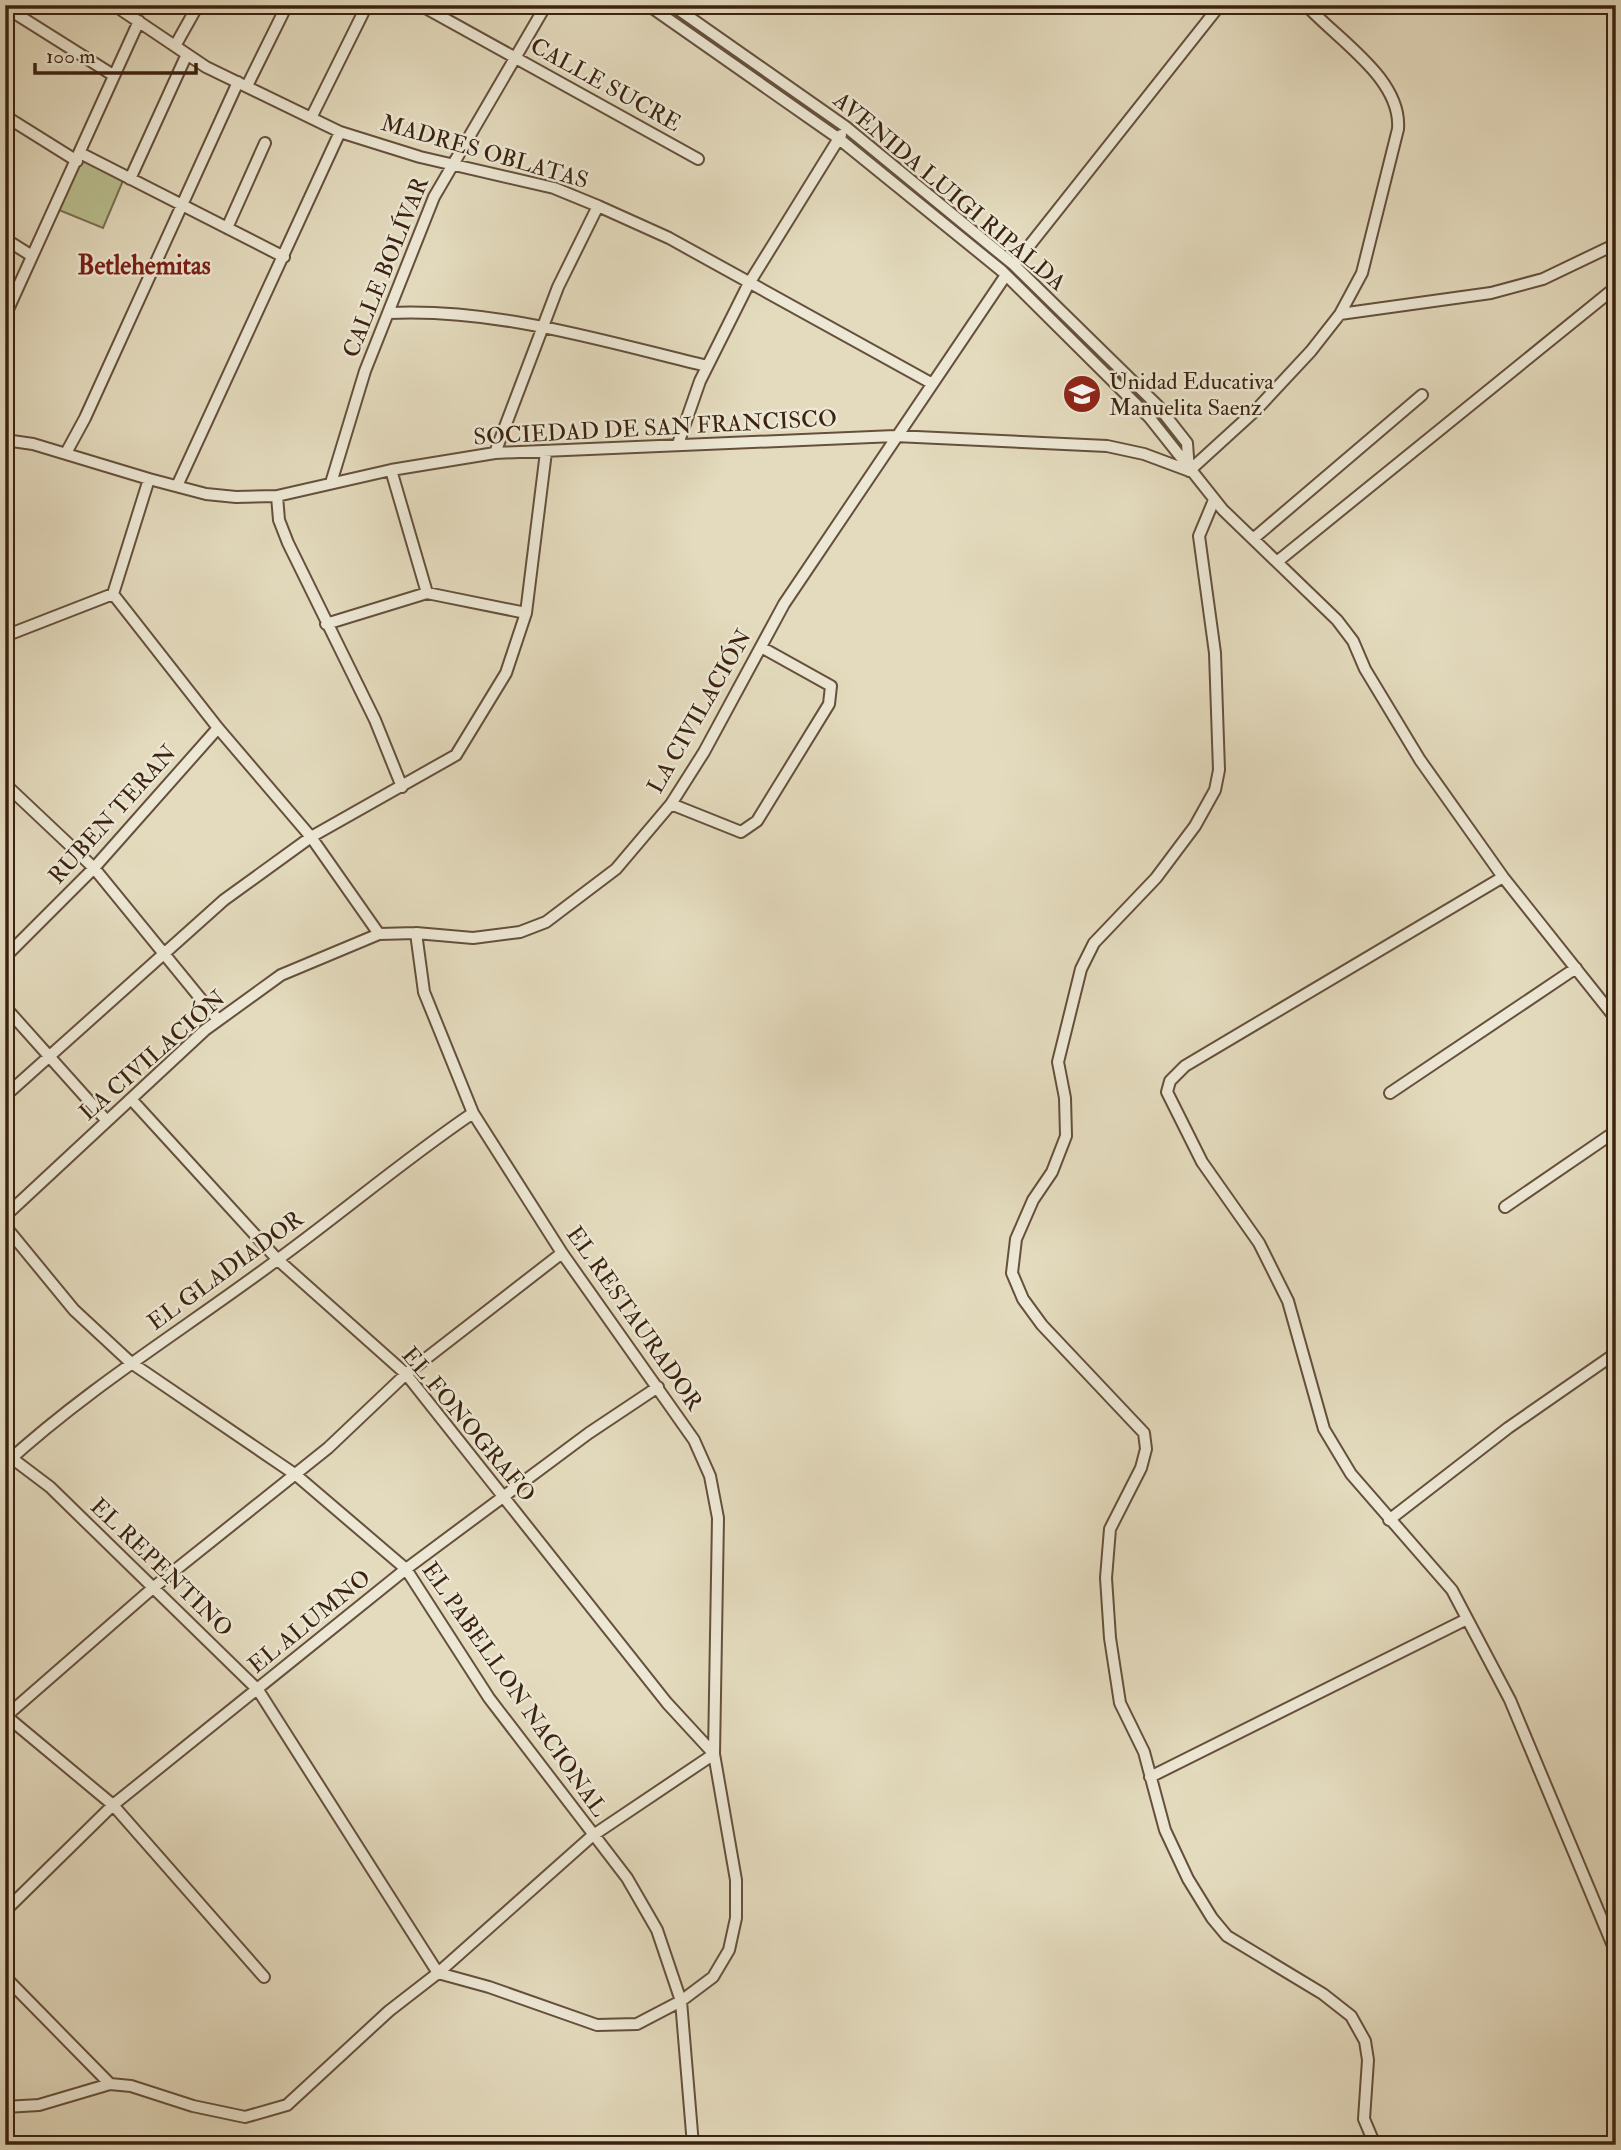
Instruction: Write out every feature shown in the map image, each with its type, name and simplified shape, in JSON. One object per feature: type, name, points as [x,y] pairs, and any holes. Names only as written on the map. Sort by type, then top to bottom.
[{"type":"street","points":[[175,46],[198,5]]},
{"type":"street","points":[[65,453],[85,418],[242,84],[287,5]]},
{"type":"street","points":[[311,118],[367,5]]},
{"type":"street","name":"CALLE SUCRE","points":[[420,5],[698,159]]},
{"type":"street","name":"CALLE BOLÍVAR","points":[[331,483],[365,372],[434,197],[546,5]]},
{"type":"street","name":"AVENIDA LUIGI RIPALDA","points":[[648,5],[838,138],[1006,275],[1149,417],[1189,471]]},
{"type":"street","name":"AVENIDA LUIGI RIPALDA","points":[[672,5],[846,127],[1014,265],[1158,406],[1187,443],[1189,471]]},
{"type":"street","points":[[1014,265],[1220,5]]},
{"type":"street","points":[[1306,5],[1385,82],[1399,114],[1362,274],[1340,314],[1311,351],[1257,409],[1189,471],[1214,500],[1316,597],[1353,641],[1365,669],[1420,760],[1503,877],[1616,1019]]},
{"type":"street","points":[[5,6],[113,75]]},
{"type":"street","name":"MADRES OBLATAS","points":[[115,6],[187,54],[340,132],[451,164],[554,188],[598,206],[669,239],[748,285],[931,383]]},
{"type":"street","points":[[5,316],[139,21]]},
{"type":"street","points":[[130,179],[187,54]]},
{"type":"street","points":[[5,116],[79,157],[130,179],[284,257]]},
{"type":"street","points":[[678,444],[707,366],[748,285],[846,127]]},
{"type":"street","points":[[177,486],[340,132]]},
{"type":"street","points":[[227,228],[265,143]]},
{"type":"street","points":[[495,453],[558,287],[598,206]]},
{"type":"street","points":[[5,239],[32,256]]},
{"type":"street","points":[[1340,314],[1491,293],[1543,279],[1616,244]]},
{"type":"street","name":"LA CIVILACIÓN","points":[[5,1216],[218,1020],[281,975],[379,934],[416,933],[473,938],[520,932],[546,922],[616,869],[671,804],[704,752],[784,604],[1006,275]]},
{"type":"street","points":[[1278,561],[1616,287]]},
{"type":"street","points":[[389,313],[413,311],[491,317],[707,366]]},
{"type":"street","points":[[1254,539],[1422,396]]},
{"type":"street","name":"SOCIEDAD DE SAN FRANCISCO","points":[[5,440],[65,453],[149,479],[228,496],[277,496],[391,470],[495,453],[895,436],[1107,446],[1144,454],[1189,471]]},
{"type":"street","points":[[5,1096],[162,952],[224,900],[311,837],[456,755],[506,673],[526,613],[547,452]]},
{"type":"street","points":[[391,470],[427,593]]},
{"type":"street","points":[[113,594],[149,479]]},
{"type":"street","points":[[277,496],[278,520],[326,624],[375,720],[402,787]]},
{"type":"street","points":[[1214,500],[1199,536],[1215,653],[1219,770],[1215,790],[1195,826],[1156,878],[1094,943],[1081,969],[1058,1062],[1066,1136],[1052,1172],[1032,1200],[1016,1239],[1012,1273],[1023,1300],[1042,1325],[1144,1433],[1146,1449],[1141,1468],[1110,1528],[1106,1578],[1110,1638],[1120,1703],[1144,1752],[1165,1830],[1188,1879],[1212,1918],[1227,1936],[1323,1994],[1351,2016],[1365,2041],[1368,2060],[1364,2119],[1375,2145]]},
{"type":"street","points":[[326,624],[427,593],[526,613]]},
{"type":"street","points":[[5,636],[113,594]]},
{"type":"street","points":[[113,594],[218,728],[311,837],[379,934]]},
{"type":"street","points":[[671,804],[741,832],[757,821],[830,704],[831,686],[819,676],[761,647]]},
{"type":"street","name":"RUBEN TERAN","points":[[5,957],[94,868],[218,728]]},
{"type":"street","points":[[5,784],[94,868],[218,1020]]},
{"type":"street","points":[[1503,877],[1185,1066],[1170,1081],[1167,1092],[1202,1163],[1259,1243],[1288,1301],[1324,1429],[1351,1474],[1452,1590],[1510,1700],[1616,1953]]},
{"type":"street","name":"EL RESTAURADOR","points":[[416,933],[424,992],[473,1114],[562,1253],[694,1440],[710,1476],[718,1518],[715,1754],[736,1880],[736,1917],[729,1950],[713,1977],[681,2001],[637,2024],[597,2025],[489,1987],[438,1973]]},
{"type":"street","points":[[1390,1093],[1576,968]]},
{"type":"street","points":[[5,1007],[107,1121]]},
{"type":"street","name":"EL FONOGRAFO","points":[[131,1099],[278,1260],[406,1374],[667,1703],[715,1754]]},
{"type":"street","name":"EL GLADIADOR","points":[[8,1458],[130,1362],[174,1335],[278,1260],[416,1152],[473,1114]]},
{"type":"street","points":[[1505,1207],[1616,1131]]},
{"type":"street","name":"EL PABELLON NACIONAL","points":[[5,1226],[74,1310],[130,1362],[296,1475],[405,1569],[489,1698],[592,1836],[627,1878],[646,1908],[681,2001],[693,2145]]},
{"type":"street","points":[[264,1978],[113,1805],[6,1716],[154,1587],[296,1475],[406,1374],[562,1253]]},
{"type":"street","points":[[1389,1520],[1508,1428],[1616,1353]]},
{"type":"street","name":"EL ALUMNO","points":[[5,1911],[113,1805],[405,1569],[502,1496],[658,1387]]},
{"type":"street","name":"EL REPENTINO","points":[[8,1458],[154,1587],[258,1690],[438,1973]]},
{"type":"street","points":[[1150,1777],[1467,1619]]},
{"type":"street","points":[[5,2107],[39,2105],[110,2084],[131,2086],[193,2106],[245,2117],[287,2105],[389,2011],[438,1973],[592,1836],[715,1754]]},
{"type":"street","points":[[5,1977],[110,2084]]},
{"type":"green space","points":[[80,153],[125,176],[103,228],[54,208]]},
{"type":"place","name":"Unidad Educativa Manuelita Saenz","points":[[1082,394]]},
{"type":"district","name":"Betlehemitas","points":[[144,265]]}]
